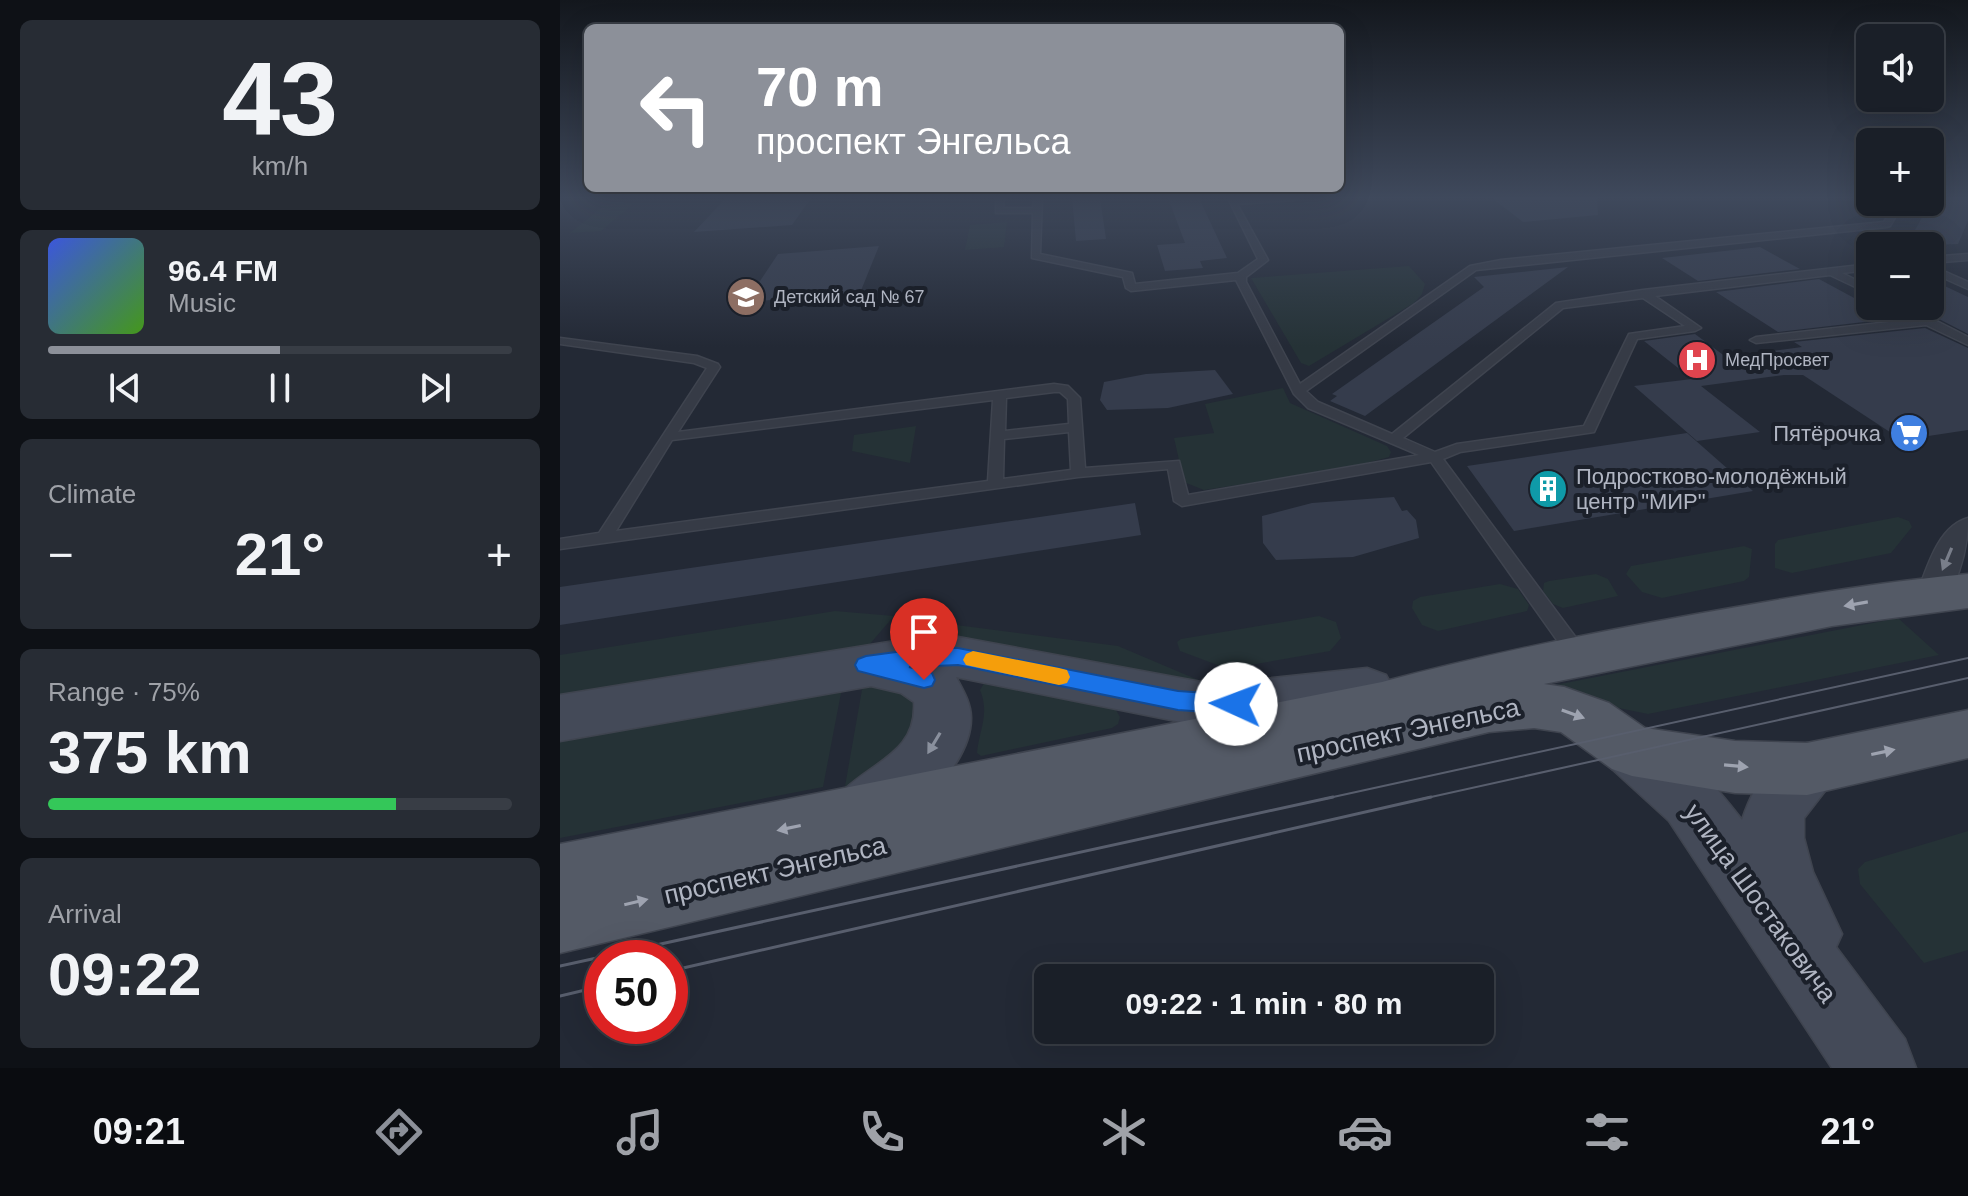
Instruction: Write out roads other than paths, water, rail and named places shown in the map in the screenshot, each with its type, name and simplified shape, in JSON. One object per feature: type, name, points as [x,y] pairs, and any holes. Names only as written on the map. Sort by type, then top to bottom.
[{"type":"main road","name":"проспект Энгельса","points":[[560,876],[1382,704],[1467,679],[1578,655],[1887,598],[1950,593]]},
{"type":"main road","name":"проспект Энгельса","points":[[560,718],[926,656],[958,657],[1178,700],[1224,704],[1467,679]]},
{"type":"main road","name":"проспект Энгельса","points":[[863,812],[902,781],[925,757],[940,737],[945,715],[938,691],[924,680],[866,665]]},
{"type":"main road","name":"проспект Энгельса","points":[[560,919],[1489,709],[1534,705],[1564,710],[1589,719],[1632,751],[1735,767],[1807,769],[1968,734]]},
{"type":"main road","name":"улица Шостаковича","points":[[1632,751],[1691,801],[1876,1068]]},
{"type":"main road","name":"улица Шостаковича","points":[[1807,769],[1775,812],[1773,848],[1789,900],[1876,1068]]},
{"type":"street","points":[[1950,593],[1951,549],[1968,528]]},
{"type":"lane","points":[[1036,248],[1035,256],[1128,275],[1131,288],[1241,276],[1263,260],[1257,248]]},
{"type":"lane","points":[[1298,391],[1473,268],[1651,248]]},
{"type":"lane","points":[[1944,259],[1968,257]]},
{"type":"lane","points":[[1392,440],[1560,305],[1856,269]]},
{"type":"lane","points":[[1831,272],[1856,284]]},
{"type":"lane","points":[[1944,275],[1968,286]]},
{"type":"lane","points":[[1241,276],[1298,391],[1313,405],[1435,457],[1578,655]]},
{"type":"lane","points":[[560,544],[1078,473],[1174,464],[1182,501],[1435,457],[1457,448],[1589,429],[1633,336],[1695,328],[1643,293]]},
{"type":"lane","points":[[1756,340],[1928,321],[1968,342]]},
{"type":"lane","points":[[560,341],[697,360],[714,367],[604,538]]},
{"type":"lane","points":[[667,437],[947,404],[1000,393],[1064,389],[1074,398],[1078,473]]},
{"type":"lane","points":[[995,484],[1000,393]]},
{"type":"lane","points":[[997,436],[1075,427]]},
{"type":"tram line","points":[[1324,799],[1968,658]]},
{"type":"tram line","points":[[1430,797],[1968,678]]},
{"type":"tram line","points":[[560,966],[1333,797]]},
{"type":"tram line","points":[[688,967],[1430,797]]},
{"type":"tram line","points":[[1422,799],[1430,797]]},
{"type":"tram line","points":[[560,996],[584,990]]},
{"type":"place","name":"Детский сад № 67","points":[[746,297]]},
{"type":"place","name":"МедПросвет","points":[[1697,360]]},
{"type":"place","name":"Пятёрочка","points":[[1909,433]]},
{"type":"place","name":"Подростково-молодёжный центр \"МИР\"","points":[[1548,489]]}]
